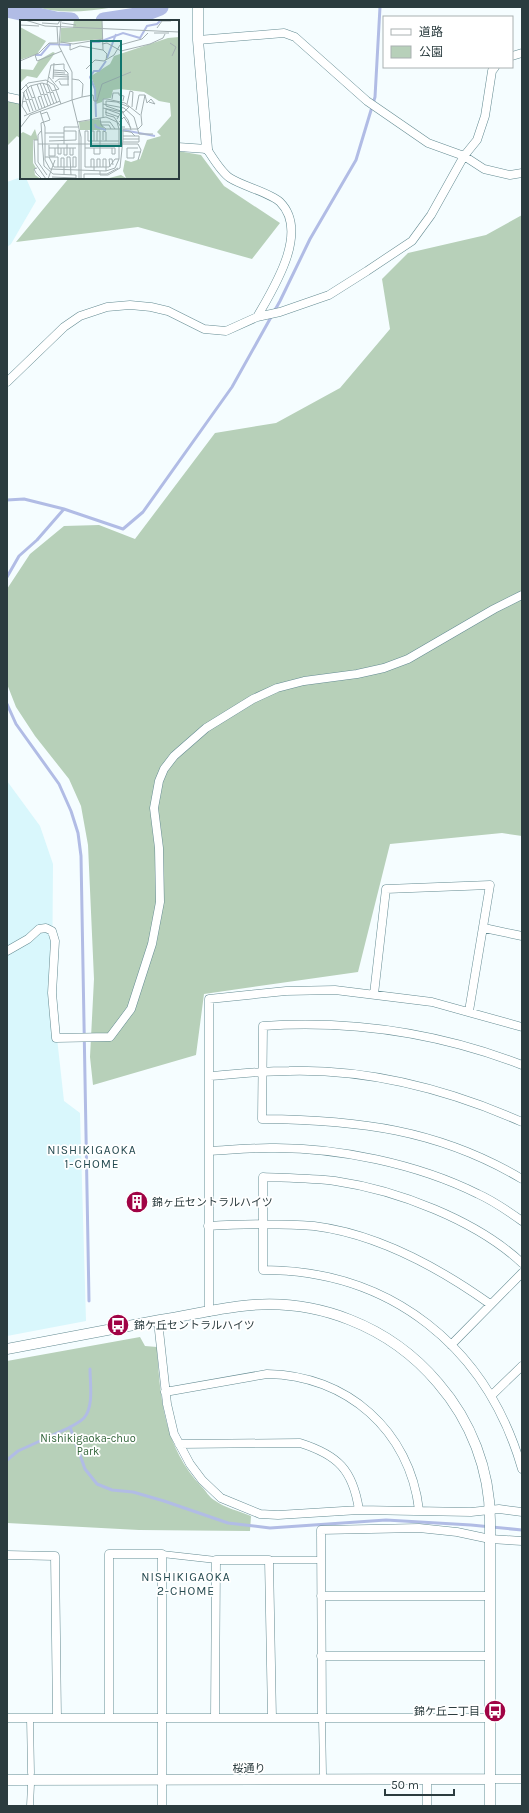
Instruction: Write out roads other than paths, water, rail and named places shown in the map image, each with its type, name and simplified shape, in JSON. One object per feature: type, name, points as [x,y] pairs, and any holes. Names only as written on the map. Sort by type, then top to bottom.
[{"type":"street","points":[[198,7],[198,40],[207,149],[229,177],[279,201],[286,212],[290,224],[290,247],[284,266],[261,316]]},
{"type":"street","points":[[198,40],[284,32],[295,37],[367,100],[428,143],[464,156],[484,169],[510,175],[522,173]]},
{"type":"street","points":[[7,382],[64,326],[80,316],[107,307],[130,305],[151,307],[168,311],[204,329],[226,331],[261,316],[280,312],[329,295],[367,271],[412,241],[431,215],[464,156],[477,140],[483,122],[492,71],[494,68]]},
{"type":"street","points":[[7,97],[20,100]]},
{"type":"street","points":[[179,147],[207,149]]},
{"type":"street","points":[[7,951],[28,939],[39,929],[46,928],[52,931],[55,941],[52,993],[56,1038],[110,1037],[127,1016],[136,1000],[152,944],[160,902],[159,848],[154,808],[156,789],[164,768],[174,756],[206,728],[253,699],[277,688],[304,681],[357,674],[384,668],[408,659],[494,609],[522,595]]},
{"type":"street","points":[[374,994],[386,889],[490,885],[469,1011]]},
{"type":"street","points":[[484,928],[522,936]]},
{"type":"street","points":[[209,1312],[209,999],[286,991],[335,990],[432,1002],[522,1026]]},
{"type":"street","points":[[522,1065],[459,1043],[397,1031],[347,1025],[287,1024],[263,1026],[264,1072],[262,1119],[352,1122],[417,1134],[484,1158],[522,1179]]},
{"type":"street","points":[[210,1076],[290,1070],[346,1074],[388,1080],[440,1091],[522,1122]]},
{"type":"street","points":[[209,1151],[270,1148],[308,1149],[378,1159],[431,1175],[478,1193],[522,1221]]},
{"type":"street","points":[[522,1264],[495,1242],[455,1218],[408,1200],[370,1189],[336,1182],[299,1178],[262,1177],[261,1223],[263,1270],[305,1272],[332,1277],[365,1288],[420,1317],[451,1345],[472,1368],[492,1395],[512,1436],[522,1469]]},
{"type":"street","points":[[208,1226],[261,1223],[335,1230],[382,1244],[405,1253],[459,1282],[490,1304]]},
{"type":"street","points":[[451,1345],[522,1273]]},
{"type":"street","points":[[7,1349],[241,1306],[288,1304],[312,1308],[341,1316],[365,1326],[403,1349],[432,1375],[458,1408],[482,1464],[487,1483],[490,1525],[490,1806]]},
{"type":"street","points":[[158,1321],[165,1392],[169,1416],[179,1444],[190,1464],[216,1494],[260,1514],[301,1514],[359,1510],[471,1512],[490,1525],[522,1541]]},
{"type":"street","points":[[492,1395],[522,1366]]},
{"type":"street","points":[[165,1392],[268,1374],[281,1374],[306,1378],[336,1390],[359,1403],[370,1412],[395,1442],[409,1468],[417,1495],[419,1510]]},
{"type":"street","points":[[179,1444],[300,1443],[313,1447],[334,1458],[347,1472],[356,1494],[359,1510]]},
{"type":"street","points":[[323,1774],[321,1530],[419,1528],[457,1532],[490,1525],[522,1512]]},
{"type":"street","points":[[109,1718],[109,1554],[162,1554],[216,1560],[321,1560]]},
{"type":"street","points":[[162,1554],[162,1806]]},
{"type":"street","points":[[7,1555],[55,1556],[57,1718]]},
{"type":"street","points":[[215,1718],[216,1560]]},
{"type":"street","points":[[269,1560],[272,1718]]},
{"type":"street","points":[[321,1596],[490,1596]]},
{"type":"street","points":[[321,1656],[490,1656]]},
{"type":"street","points":[[7,1718],[490,1718]]},
{"type":"street","points":[[30,1718],[31,1773]]},
{"type":"street","points":[[490,1779],[522,1779]]},
{"type":"street","name":"桜通り","points":[[7,1780],[490,1779]]},
{"type":"street","points":[[427,1780],[427,1806]]},
{"type":"street","points":[[30,1806],[31,1784]]},
{"type":"waterway","points":[[111,20],[137,16],[160,7]]},
{"type":"waterway","points":[[7,577],[19,556],[37,540],[64,509],[123,529],[143,512],[232,387],[280,301],[310,239],[356,160],[375,97],[380,7]]},
{"type":"waterway","points":[[7,9],[56,20]]},
{"type":"waterway","points":[[7,500],[24,499],[64,509]]},
{"type":"waterway","points":[[7,704],[16,724],[59,784],[71,811],[78,833],[81,856],[89,1301]]},
{"type":"waterway","points":[[51,1436],[77,1423],[84,1418],[87,1413],[91,1395],[90,1369]]},
{"type":"waterway","points":[[70,1427],[85,1469],[97,1484],[112,1490],[133,1492],[164,1501],[228,1523],[270,1528],[386,1520],[471,1525],[522,1530]]},
{"type":"waterway","points":[[7,1460],[18,1451],[40,1441]]},
{"type":"place","name":"錦ヶ丘セントラルハイツ","points":[[137,1202]]},
{"type":"place","name":"錦ケ丘セントラルハイツ","points":[[118,1325]]},
{"type":"place","name":"錦ケ丘二丁目","points":[[495,1711]]},
{"type":"district","name":"NISHIKIGAOKA 1-CHOME","points":[[92,1157]]},
{"type":"district","name":"NISHIKIGAOKA 2-CHOME","points":[[186,1584]]},
{"type":"park label","name":"Nishikigaoka-chuo Park","points":[[88,1444]]}]
